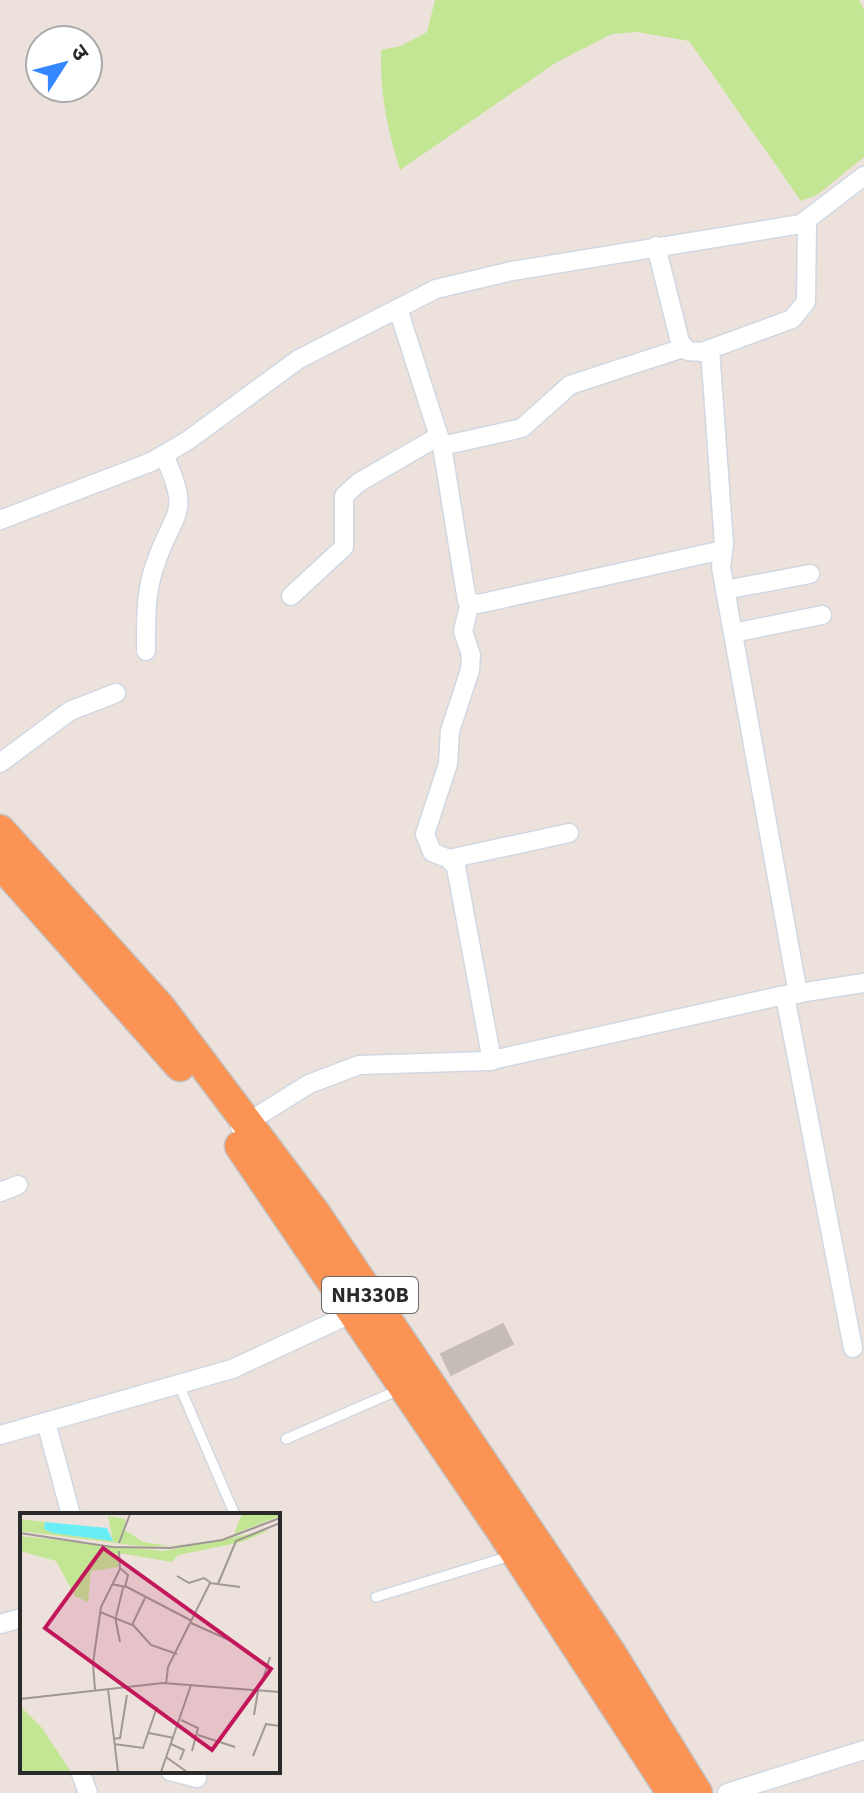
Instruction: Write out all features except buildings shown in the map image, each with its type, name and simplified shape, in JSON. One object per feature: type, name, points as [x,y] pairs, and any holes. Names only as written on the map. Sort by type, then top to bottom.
[{"type":"highway","name":"NH330B","points":[[0,830],[160,1007],[239,1128]]},
{"type":"highway","name":"NH330B","points":[[0,863],[315,1213],[404,1387],[672,1793]]},
{"type":"highway","name":"NH330B","points":[[364,1308],[610,1652],[697,1793]]},
{"type":"street","points":[[0,520],[164,455],[299,359],[436,289],[512,271],[807,221],[864,176]]},
{"type":"street","points":[[291,596],[344,547],[344,496],[358,483],[441,441],[522,428],[570,385],[683,348],[693,353],[710,349],[792,319],[801,312],[806,302],[807,221]]},
{"type":"street","points":[[656,246],[683,348]]},
{"type":"street","points":[[398,309],[441,441],[464,596],[470,603]]},
{"type":"street","points":[[710,349],[723,550],[721,567],[853,1348]]},
{"type":"street","points":[[146,651],[148,588],[180,505],[180,490],[164,455]]},
{"type":"street","points":[[470,603],[723,550]]},
{"type":"street","points":[[725,590],[810,574]]},
{"type":"street","points":[[470,603],[463,631],[471,655],[470,670],[450,731],[448,764],[425,834],[432,852],[449,859],[456,867],[492,1061]]},
{"type":"street","points":[[733,633],[822,615]]},
{"type":"street","points":[[0,763],[70,711],[116,693]]},
{"type":"street","points":[[449,859],[569,833]]},
{"type":"street","points":[[239,1128],[309,1084],[359,1065],[458,1065],[492,1061],[792,995],[864,983]]},
{"type":"street","points":[[0,1192],[18,1185]]},
{"type":"street","points":[[0,1435],[232,1369],[364,1308]]},
{"type":"street","points":[[46,1422],[70,1513]]},
{"type":"street","points":[[0,1624],[20,1619]]},
{"type":"street","points":[[727,1793],[864,1750]]},
{"type":"street","points":[[81,1773],[88,1793]]},
{"type":"street","points":[[178,1773],[197,1778]]},
{"type":"lane","points":[[179,1385],[234,1513]]},
{"type":"lane","points":[[286,1439],[404,1387]]},
{"type":"lane","points":[[376,1597],[517,1554]]},
{"type":"green space","points":[[435,0],[859,0],[864,10],[864,157],[817,195],[801,201],[689,41],[637,32],[612,34],[557,62],[400,170],[385,111],[381,50],[401,46],[427,32]]}]
